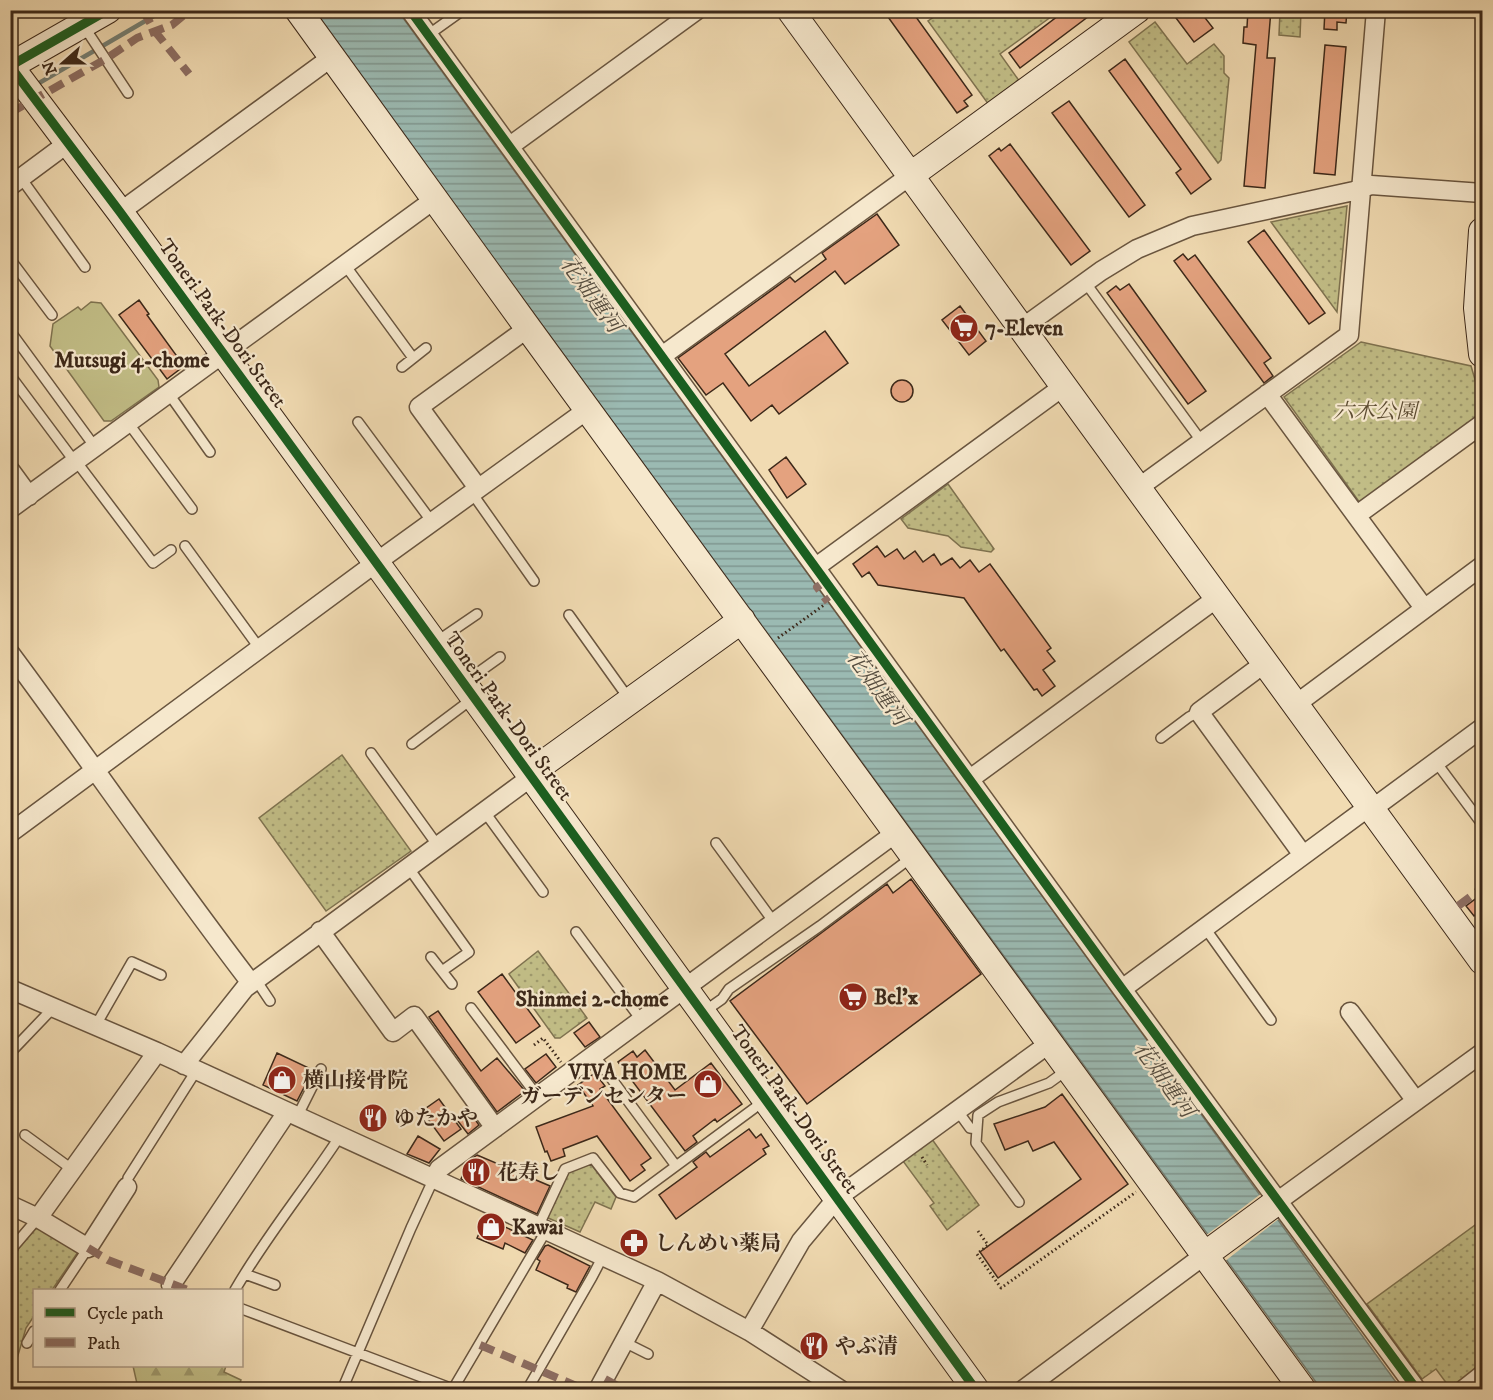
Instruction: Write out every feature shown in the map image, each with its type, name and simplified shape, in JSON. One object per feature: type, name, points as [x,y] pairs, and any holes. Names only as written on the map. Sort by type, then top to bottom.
[{"type":"street","points":[[20,78],[87,33],[108,10]]},
{"type":"street","points":[[298,10],[1069,1069],[1208,1253],[1303,1389]]},
{"type":"street","points":[[410,10],[1276,1202],[1417,1389]]},
{"type":"street","points":[[510,146],[697,10]]},
{"type":"street","points":[[790,10],[1482,960]]},
{"type":"street","points":[[1138,488],[1349,335],[1376,10]]},
{"type":"street","points":[[662,356],[1130,13]]},
{"type":"street","points":[[120,212],[332,57]]},
{"type":"street","name":"Toneri Park-Dori Street","points":[[20,78],[531,775],[976,1389]]},
{"type":"street","points":[[16,182],[68,143]]},
{"type":"street","points":[[1022,328],[1085,282],[1137,249],[1192,226],[1371,185],[1482,193]]},
{"type":"street","points":[[10,509],[435,199]]},
{"type":"street","points":[[1482,231],[1477,308],[1482,354]]},
{"type":"street","points":[[475,491],[419,407],[528,328]]},
{"type":"street","points":[[816,567],[1064,386]]},
{"type":"street","points":[[1267,394],[1425,608]]},
{"type":"street","points":[[10,832],[588,410]]},
{"type":"street","points":[[1357,515],[1482,424]]},
{"type":"street","points":[[10,470],[29,496]]},
{"type":"street","points":[[1295,705],[1482,566]]},
{"type":"street","points":[[970,779],[1217,598]]},
{"type":"street","points":[[190,1068],[240,994],[253,982],[523,783],[537,768],[742,620]]},
{"type":"street","points":[[10,652],[200,916],[253,982]]},
{"type":"street","points":[[1265,663],[1199,712],[1303,855]]},
{"type":"street","points":[[1122,989],[1303,855],[1482,729]]},
{"type":"street","points":[[434,1178],[439,1169],[642,1021],[773,921],[897,832]]},
{"type":"street","points":[[320,931],[393,1032],[414,1016],[495,1128]]},
{"type":"street","points":[[10,989],[157,1052],[657,1281],[749,1331],[841,1389]]},
{"type":"street","points":[[1350,1012],[1416,1101]]},
{"type":"street","points":[[749,1331],[801,1242],[837,1198],[1050,1042]]},
{"type":"street","points":[[38,1218],[157,1052]]},
{"type":"street","points":[[1023,1389],[1482,1053]]},
{"type":"street","points":[[169,1288],[292,1114]]},
{"type":"street","points":[[10,1205],[38,1218],[88,1248],[127,1186]]},
{"type":"street","points":[[598,1389],[657,1281]]},
{"type":"street","points":[[1463,1389],[1482,1375]]},
{"type":"lane","points":[[428,35],[463,10]]},
{"type":"lane","points":[[87,33],[128,93]]},
{"type":"lane","points":[[16,182],[86,267]]},
{"type":"lane","points":[[10,259],[52,315]]},
{"type":"lane","points":[[345,265],[413,358]]},
{"type":"lane","points":[[1085,282],[1202,442]]},
{"type":"lane","points":[[10,331],[95,447]]},
{"type":"lane","points":[[402,366],[426,348]]},
{"type":"lane","points":[[10,375],[14,386],[153,562],[171,550]]},
{"type":"lane","points":[[169,394],[210,452]]},
{"type":"lane","points":[[358,422],[432,522]]},
{"type":"lane","points":[[129,424],[192,510]]},
{"type":"lane","points":[[475,491],[534,581]]},
{"type":"lane","points":[[185,546],[260,649]]},
{"type":"lane","points":[[434,643],[477,614]]},
{"type":"lane","points":[[569,615],[630,701]]},
{"type":"lane","points":[[412,744],[469,691],[500,657]]},
{"type":"lane","points":[[1161,738],[1199,712]]},
{"type":"lane","points":[[371,753],[438,846]]},
{"type":"lane","points":[[1436,762],[1482,824]]},
{"type":"lane","points":[[484,812],[543,892]]},
{"type":"lane","points":[[717,843],[773,921]]},
{"type":"lane","points":[[703,1012],[722,999],[729,989],[820,926],[914,856]]},
{"type":"lane","points":[[408,867],[469,952],[442,971]]},
{"type":"lane","points":[[1205,928],[1271,1020]]},
{"type":"lane","points":[[576,932],[642,1021]]},
{"type":"lane","points":[[431,957],[452,984]]},
{"type":"lane","points":[[96,1025],[132,962],[161,975]]},
{"type":"lane","points":[[253,982],[270,1001]]},
{"type":"lane","points":[[10,1053],[54,1007]]},
{"type":"lane","points":[[471,1008],[538,1097]]},
{"type":"lane","points":[[594,1055],[676,1166]]},
{"type":"lane","points":[[127,1186],[128,1178],[190,1068]]},
{"type":"lane","points":[[292,1114],[321,1069]]},
{"type":"lane","points":[[1019,1202],[976,1143],[978,1115],[998,1102],[1049,1083],[1069,1069]]},
{"type":"lane","points":[[243,1309],[453,1389],[542,1229],[565,1169],[593,1158],[620,1192],[634,1197],[766,1100]]},
{"type":"lane","points":[[957,1110],[970,1128],[977,1129]]},
{"type":"lane","points":[[25,1135],[73,1170]]},
{"type":"lane","points":[[236,1289],[340,1136]]},
{"type":"lane","points":[[342,1389],[434,1178]]},
{"type":"lane","points":[[10,1255],[14,1246],[38,1218]]},
{"type":"lane","points":[[61,1289],[88,1248]]},
{"type":"lane","points":[[527,1389],[603,1256]]},
{"type":"lane","points":[[245,1274],[275,1285]]},
{"type":"lane","points":[[27,1343],[33,1333]]},
{"type":"lane","points":[[624,1342],[648,1354]]},
{"type":"path","points":[[772,642],[828,602]]},
{"type":"path","points":[[534,1045],[543,1038],[566,1068]]},
{"type":"path","points":[[978,1231],[988,1245],[976,1254],[1001,1288],[1142,1188]]},
{"type":"green space","points":[[943,11],[1059,11],[1000,54],[1020,82],[989,105],[928,21]]},
{"type":"green space","points":[[1280,11],[1301,11],[1300,37],[1279,35]]},
{"type":"green space","points":[[1155,22],[1187,64],[1214,44],[1224,56],[1224,73],[1229,78],[1221,160],[1218,163],[1129,42]]},
{"type":"green space","points":[[1347,206],[1337,312],[1271,222]]},
{"type":"green space","points":[[91,302],[101,303],[158,380],[159,387],[111,421],[104,421],[50,346],[53,324],[78,307],[81,310]]},
{"type":"green space","name":"六木公園","points":[[1361,342],[1471,366],[1482,403],[1482,414],[1360,503],[1284,397]]},
{"type":"green space","points":[[948,484],[994,549],[991,552],[961,547],[948,536],[908,528],[901,519]]},
{"type":"green space","points":[[342,755],[411,851],[326,911],[259,818]]},
{"type":"green space","points":[[538,951],[587,1018],[560,1038],[555,1038],[509,974]]},
{"type":"green space","points":[[929,1135],[979,1205],[947,1230],[930,1206],[934,1203],[900,1157]]},
{"type":"green space","points":[[591,1164],[616,1197],[611,1209],[595,1202],[580,1232],[546,1217],[566,1173]]},
{"type":"green space","points":[[1482,1220],[1482,1365],[1450,1388],[1436,1369],[1422,1379],[1367,1304]]},
{"type":"green space","points":[[41,1227],[78,1252],[53,1289],[33,1289],[33,1318],[26,1328],[11,1379],[11,1327],[15,1310],[11,1269],[16,1251],[35,1229]]},
{"type":"green space","points":[[133,1367],[226,1367],[224,1372],[241,1380],[238,1389],[136,1389],[138,1388]]},
{"type":"water","name":"花畑運河","points":[[312,11],[398,11],[1401,1389],[1321,1389]]},
{"type":"pier","points":[[1262,1193],[1280,1218],[1224,1262],[1205,1236]]},
{"type":"building","points":[[883,10],[911,10],[972,95],[964,101],[968,106],[957,113]]},
{"type":"building","points":[[1066,10],[1097,10],[1020,68],[1009,53]]},
{"type":"building","points":[[1170,10],[1199,10],[1213,28],[1194,42]]},
{"type":"building","points":[[1248,10],[1271,10],[1267,58],[1275,58],[1265,188],[1244,186],[1256,45],[1243,43]]},
{"type":"building","points":[[1325,10],[1347,10],[1346,23],[1337,22],[1337,30],[1324,29]]},
{"type":"building","points":[[1325,45],[1346,47],[1335,175],[1314,173]]},
{"type":"building","points":[[1125,59],[1211,179],[1191,194],[1176,173],[1181,169],[1109,71]]},
{"type":"building","points":[[1069,101],[1145,205],[1129,217],[1052,113]]},
{"type":"building","points":[[1010,144],[1090,251],[1071,265],[989,156],[999,148],[1001,151]]},
{"type":"building","points":[[877,214],[899,245],[845,284],[835,271],[725,354],[749,386],[825,331],[848,363],[779,414],[772,405],[751,421],[723,383],[706,395],[678,358],[790,277],[795,282],[826,259],[822,253]]},
{"type":"building","points":[[1264,230],[1325,313],[1309,324],[1248,242]]},
{"type":"building","points":[[1183,254],[1188,260],[1195,255],[1271,358],[1264,363],[1273,376],[1264,383],[1174,261]]},
{"type":"building","points":[[1129,284],[1206,391],[1188,404],[1107,293],[1116,286],[1120,290]]},
{"type":"building","points":[[139,300],[149,314],[147,315],[184,366],[167,379],[119,315]]},
{"type":"building","points":[[960,306],[986,341],[969,355],[942,320]]},
{"type":"building","points":[[902,380],[910,383],[913,391],[910,399],[902,402],[894,399],[891,391],[894,383]]},
{"type":"building","points":[[786,457],[806,484],[787,498],[769,470]]},
{"type":"building","points":[[877,546],[885,557],[897,549],[904,559],[915,551],[923,562],[934,554],[941,565],[952,558],[960,568],[970,560],[979,572],[990,564],[1051,648],[1047,651],[1055,661],[1043,670],[1055,686],[1042,696],[1037,689],[1034,690],[1004,649],[1001,651],[964,598],[878,585],[869,572],[862,577],[853,564]]},
{"type":"building","points":[[911,879],[981,974],[807,1104],[730,1001],[887,884],[893,893]]},
{"type":"building","points":[[1482,894],[1482,910],[1474,916],[1466,906]]},
{"type":"building","points":[[502,974],[540,1026],[516,1043],[478,992]]},
{"type":"building","points":[[438,1011],[481,1071],[497,1058],[525,1091],[497,1112],[429,1017]]},
{"type":"building","points":[[589,1022],[600,1037],[585,1047],[574,1033]]},
{"type":"building","points":[[645,1050],[675,1090],[711,1063],[742,1104],[717,1122],[715,1119],[693,1136],[697,1142],[685,1151],[618,1062],[633,1051],[637,1057]]},
{"type":"building","points":[[277,1053],[313,1070],[297,1101],[263,1085]]},
{"type":"building","points":[[546,1054],[556,1067],[536,1083],[525,1069]]},
{"type":"building","points":[[595,1073],[605,1086],[600,1089],[651,1158],[641,1165],[645,1170],[630,1181],[597,1136],[563,1149],[565,1156],[551,1161],[547,1151],[545,1152],[536,1127],[593,1106],[578,1085]]},
{"type":"building","points":[[1062,1094],[1128,1184],[998,1278],[980,1252],[1081,1179],[1054,1142],[1033,1151],[1028,1141],[1005,1150],[994,1124],[1045,1107]]},
{"type":"building","points":[[439,1099],[461,1129],[444,1141],[422,1111]]},
{"type":"building","points":[[469,1111],[479,1125],[468,1134],[457,1120]]},
{"type":"building","points":[[749,1129],[756,1138],[761,1134],[769,1146],[763,1149],[766,1154],[676,1219],[659,1195],[697,1167],[693,1162],[706,1152],[710,1157]]},
{"type":"building","points":[[418,1136],[440,1149],[429,1163],[407,1154]]},
{"type":"building","points":[[477,1155],[550,1186],[537,1214],[461,1179],[470,1160]]},
{"type":"building","points":[[486,1218],[533,1240],[525,1253],[505,1243],[503,1249],[477,1238]]},
{"type":"building","points":[[548,1245],[590,1266],[576,1292],[567,1288],[568,1285],[536,1270],[540,1261],[537,1259]]},
{"type":"waterway","points":[[34,86],[164,10]]},
{"type":"waterway","points":[[10,100],[22,94]]},
{"type":"marked path","points":[[143,10],[154,30],[189,74]]},
{"type":"marked path","points":[[10,113],[104,60],[137,38],[172,25],[190,10]]},
{"type":"marked path","points":[[826,581],[817,587],[828,602]]},
{"type":"marked path","points":[[1458,906],[1482,888]]},
{"type":"marked path","points":[[88,1248],[108,1260],[185,1289]]},
{"type":"marked path","points":[[480,1345],[586,1390]]},
{"type":"marked path","points":[[605,1379],[625,1390]]},
{"type":"cycle path","points":[[10,66],[108,10]]},
{"type":"cycle path","points":[[410,10],[1122,989],[1417,1390]]},
{"type":"cycle path","points":[[10,66],[120,212],[383,572],[976,1390]]},
{"type":"place","name":"7-Eleven","points":[[964,328]]},
{"type":"place","name":"Bel'x","points":[[853,997]]},
{"type":"place","name":"横山接骨院","points":[[282,1080]]},
{"type":"place","name":"VIVA HOME ガーデンセンター","points":[[708,1084]]},
{"type":"place","name":"ゆたかや","points":[[373,1118]]},
{"type":"place","name":"花寿し","points":[[476,1172]]},
{"type":"place","name":"Kawai","points":[[491,1227]]},
{"type":"place","name":"しんめい薬局","points":[[634,1243]]},
{"type":"place","name":"やぶ清","points":[[814,1346]]},
{"type":"district","name":"Mutsugi 4-chome","points":[[132,359]]},
{"type":"district","name":"Shinmei 2-chome","points":[[592,998]]}]
